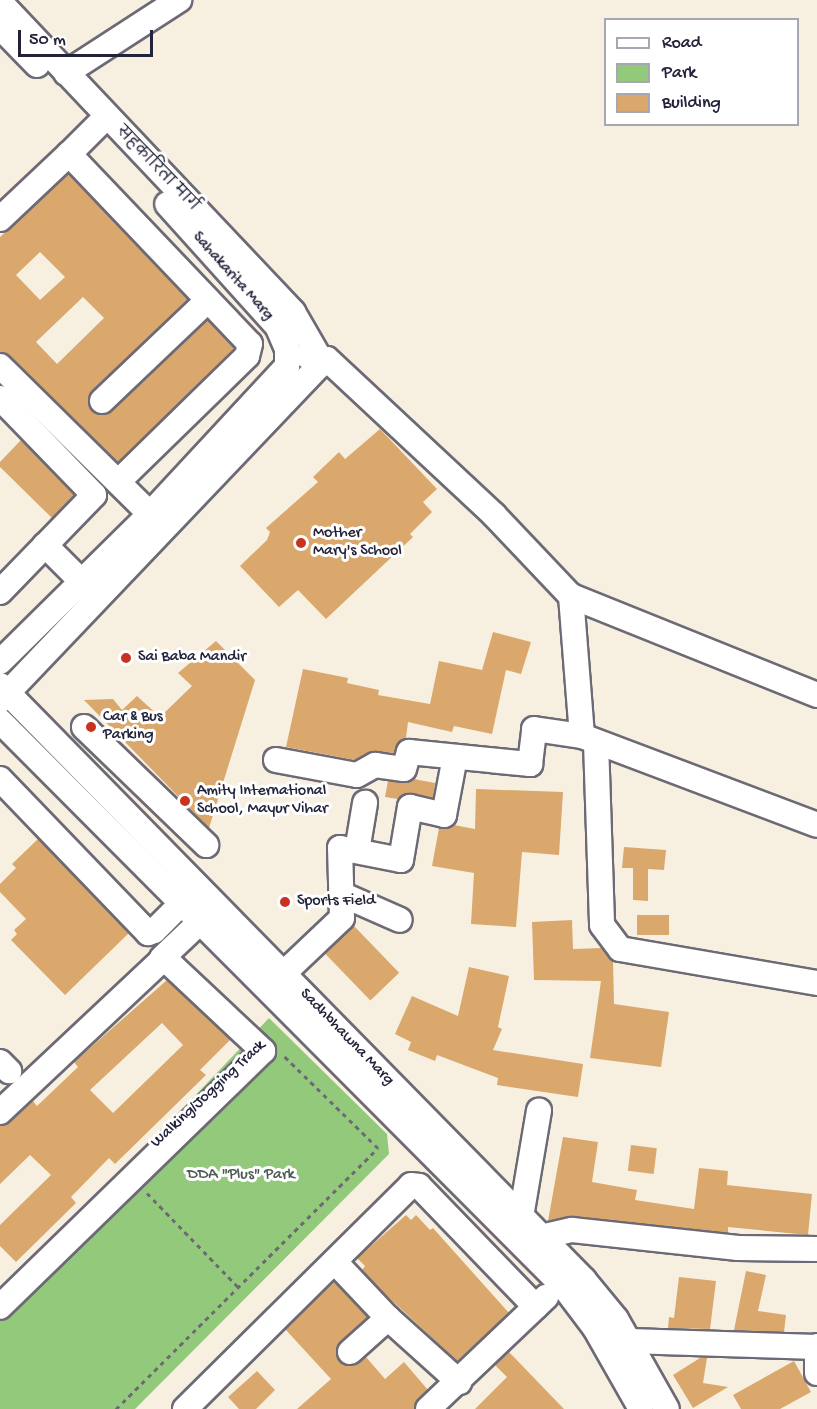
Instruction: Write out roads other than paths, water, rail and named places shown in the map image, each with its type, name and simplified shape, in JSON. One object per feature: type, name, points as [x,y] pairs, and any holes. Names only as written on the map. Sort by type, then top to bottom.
[{"type":"street","points":[[66,73],[178,0]]},
{"type":"street","name":"सहकारिता मार्ग","points":[[0,2],[66,73],[101,122],[293,312],[315,348]]},
{"type":"street","name":"Sahakarita Marg","points":[[0,27],[101,122],[277,326],[287,355]]},
{"type":"street","points":[[0,219],[101,122]]},
{"type":"street","points":[[69,154],[250,344],[250,350],[118,482]]},
{"type":"street","points":[[102,401],[207,301]]},
{"type":"street","points":[[2,657],[150,514],[286,366],[287,355],[315,348]]},
{"type":"street","points":[[315,348],[494,515],[571,596],[817,695]]},
{"type":"street","points":[[3,693],[318,367],[315,348]]},
{"type":"street","points":[[0,366],[150,514]]},
{"type":"street","points":[[0,592],[94,495],[1,401]]},
{"type":"street","points":[[45,545],[82,582]]},
{"type":"street","points":[[571,596],[589,739],[602,925],[620,949],[817,983]]},
{"type":"street","name":"Sadhbhawna Marg","points":[[3,693],[84,770],[584,1280],[616,1319],[667,1409]]},
{"type":"street","name":"Sadhbhawna Marg","points":[[0,721],[559,1282],[595,1328],[641,1409]]},
{"type":"street","points":[[84,727],[206,845]]},
{"type":"street","points":[[276,760],[357,775],[375,765],[404,769],[409,752],[530,764],[534,729],[589,739],[817,825]]},
{"type":"street","points":[[84,770],[106,749]]},
{"type":"street","points":[[283,974],[342,918],[340,848],[401,860],[410,807],[444,815],[455,757]]},
{"type":"street","points":[[0,779],[148,933],[153,933],[181,904]]},
{"type":"street","points":[[357,851],[365,804]]},
{"type":"street","points":[[342,894],[400,920]]},
{"type":"street","points":[[0,1112],[200,922]]},
{"type":"street","points":[[0,1307],[263,1051],[168,958],[162,958]]},
{"type":"street","points":[[521,1217],[539,1111]]},
{"type":"street","points":[[200,1404],[411,1185],[419,1186],[536,1307]]},
{"type":"street","points":[[541,1237],[572,1230],[738,1248],[817,1250]]},
{"type":"street","points":[[335,1262],[388,1318],[459,1382]]},
{"type":"street","points":[[428,1409],[459,1382],[559,1282]]},
{"type":"street","points":[[350,1352],[388,1318]]},
{"type":"street","points":[[628,1341],[817,1347],[817,1373]]},
{"type":"place","name":"Mother Mary's School","points":[[301,543]]},
{"type":"place","name":"Sai Baba Mandir","points":[[126,658]]},
{"type":"place","name":"Car & Bus Parking","points":[[91,727]]},
{"type":"place","name":"Amity International School, Mayur Vihar","points":[[185,801]]},
{"type":"place","name":"Sports Field","points":[[285,902]]},
{"type":"park label","name":"DDA \"Plus\" Park","points":[[241,1176]]}]
